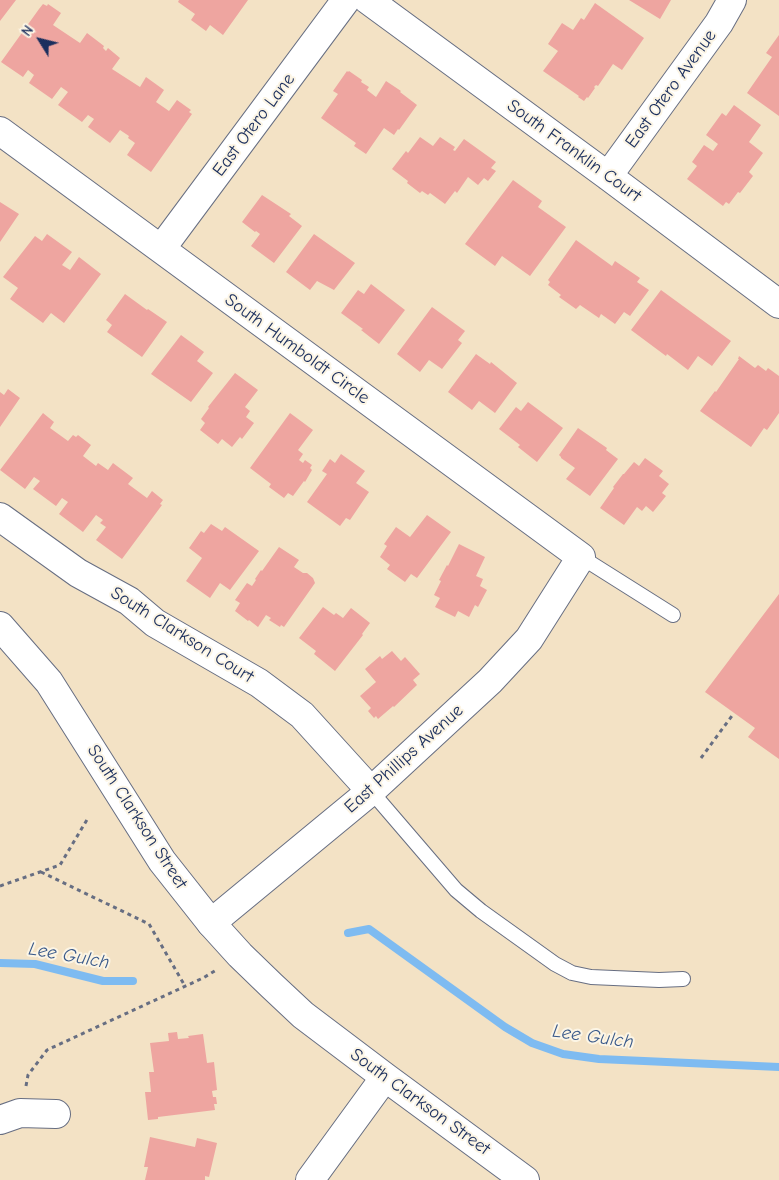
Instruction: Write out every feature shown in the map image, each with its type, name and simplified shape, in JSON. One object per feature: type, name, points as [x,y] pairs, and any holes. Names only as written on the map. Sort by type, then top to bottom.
[{"type":"street","name":"East Otero Lane","points":[[161,249],[346,0]]},
{"type":"street","name":"South Franklin Court","points":[[368,0],[779,304]]},
{"type":"street","name":"East Otero Avenue","points":[[608,176],[713,31],[732,0]]},
{"type":"street","name":"South Humboldt Circle","points":[[0,131],[161,249],[576,565]]},
{"type":"street","name":"South Clarkson Court","points":[[0,516],[78,573],[129,601],[155,623],[260,683],[302,714],[371,791]]},
{"type":"street","name":"East Phillips Avenue","points":[[211,923],[371,791],[490,681],[529,639],[576,565]]},
{"type":"street","name":"South Clarkson Street","points":[[0,626],[49,682],[162,861],[211,923],[240,955],[303,1015],[526,1180]]},
{"type":"street","points":[[310,1180],[385,1077]]},
{"type":"street","points":[[10,1116],[56,1114]]},
{"type":"lane","points":[[576,565],[673,615]]},
{"type":"lane","points":[[371,791],[456,890],[481,911],[555,964],[572,973],[591,977],[659,980],[683,978]]},
{"type":"path","points":[[702,758],[734,713]]},
{"type":"path","points":[[0,886],[60,865],[88,818]]},
{"type":"path","points":[[41,872],[149,924],[185,986]]},
{"type":"path","points":[[10,1116],[28,1075],[47,1050],[203,978],[240,955]]},
{"type":"building","points":[[0,0],[16,0],[0,21]]},
{"type":"building","points":[[179,0],[248,0],[223,35],[210,25],[206,31],[191,20],[195,14],[178,2]]},
{"type":"building","points":[[629,0],[671,0],[660,19]]},
{"type":"building","points":[[595,3],[644,38],[622,70],[613,64],[598,86],[594,87],[588,98],[584,101],[543,71],[558,51],[548,44],[562,23],[573,30],[581,18],[584,20]]},
{"type":"building","points":[[43,4],[47,6],[48,4],[61,13],[53,25],[80,43],[87,33],[104,46],[103,48],[106,51],[108,48],[120,58],[112,69],[140,87],[146,77],[164,90],[156,102],[169,111],[177,100],[191,110],[189,112],[192,114],[151,172],[127,155],[135,143],[128,138],[129,136],[120,130],[110,143],[88,127],[94,119],[88,115],[82,122],[58,105],[68,92],[61,87],[52,99],[29,83],[34,75],[28,70],[23,77],[1,62]]},
{"type":"building","points":[[779,35],[779,116],[747,93],[772,57],[766,53]]},
{"type":"building","points":[[347,71],[362,80],[361,82],[369,87],[367,90],[376,97],[386,81],[417,105],[394,135],[384,128],[366,154],[354,146],[356,143],[321,118],[338,94],[333,91]]},
{"type":"building","points":[[734,105],[761,125],[749,142],[763,153],[749,172],[753,176],[729,204],[726,202],[723,206],[687,179],[697,166],[692,162],[704,145],[713,151],[718,144],[706,135],[722,113],[726,116]]},
{"type":"building","points":[[420,137],[433,146],[440,137],[455,147],[453,150],[455,151],[464,139],[496,162],[491,168],[496,171],[488,181],[484,178],[478,185],[468,177],[457,193],[455,191],[445,204],[430,193],[428,195],[422,191],[420,193],[392,169],[406,151],[408,153]]},
{"type":"building","points":[[513,180],[542,201],[538,207],[566,227],[530,276],[502,256],[495,266],[465,244]]},
{"type":"building","points":[[262,195],[291,214],[289,216],[302,226],[274,263],[251,246],[260,234],[242,222]]},
{"type":"building","points":[[0,202],[19,214],[0,242]]},
{"type":"building","points":[[47,234],[72,252],[62,265],[70,270],[79,257],[101,274],[64,323],[51,313],[43,323],[10,299],[18,288],[3,277],[35,236],[42,241]]},
{"type":"building","points":[[314,234],[355,263],[334,290],[317,281],[310,290],[286,272]]},
{"type":"building","points":[[576,240],[612,266],[615,261],[640,278],[637,282],[649,290],[630,316],[624,312],[615,324],[601,314],[599,318],[580,305],[576,309],[559,297],[561,295],[548,285],[550,282],[548,280]]},
{"type":"building","points":[[371,284],[405,310],[379,344],[361,330],[363,329],[341,313],[358,290],[364,294]]},
{"type":"building","points":[[661,290],[731,341],[712,366],[698,356],[688,370],[631,330]]},
{"type":"building","points":[[125,294],[167,322],[142,357],[107,332],[112,325],[106,320]]},
{"type":"building","points":[[432,307],[465,331],[458,340],[462,343],[442,369],[429,360],[420,372],[397,354]]},
{"type":"building","points":[[181,335],[204,352],[197,361],[213,373],[191,402],[151,374]]},
{"type":"building","points":[[476,354],[490,364],[491,362],[517,383],[495,413],[479,401],[472,410],[448,392]]},
{"type":"building","points":[[739,356],[755,368],[758,365],[766,371],[768,368],[779,376],[779,413],[767,430],[764,428],[751,447],[700,411],[716,392],[739,359]]},
{"type":"building","points":[[235,373],[258,390],[245,407],[250,411],[246,417],[254,423],[242,439],[240,437],[232,447],[222,439],[218,444],[200,430],[205,423],[201,419],[208,407]]},
{"type":"building","points":[[8,389],[20,398],[0,427],[0,392],[4,395]]},
{"type":"building","points":[[528,402],[563,428],[537,462],[518,447],[520,445],[499,429],[516,407],[521,411]]},
{"type":"building","points":[[43,413],[54,422],[50,428],[68,441],[73,435],[76,437],[78,435],[91,445],[83,456],[96,466],[98,463],[108,470],[113,463],[133,478],[128,484],[147,498],[152,491],[163,500],[160,504],[162,505],[122,559],[96,540],[106,527],[100,523],[103,520],[96,515],[83,532],[59,514],[68,502],[62,498],[56,506],[33,489],[40,481],[34,477],[25,489],[0,470]]},
{"type":"building","points":[[290,413],[313,430],[298,450],[303,454],[299,460],[303,463],[305,460],[312,465],[310,468],[312,470],[293,496],[288,493],[284,498],[269,487],[271,484],[250,468]]},
{"type":"building","points":[[578,428],[607,448],[606,450],[618,459],[590,496],[566,479],[575,468],[559,455]]},
{"type":"building","points":[[341,454],[365,471],[356,483],[369,492],[350,520],[346,518],[340,526],[307,502],[327,474],[322,471],[330,459],[335,463]]},
{"type":"building","points":[[645,458],[663,471],[659,476],[669,484],[662,493],[666,496],[653,512],[646,506],[642,511],[637,507],[624,525],[600,508],[623,474],[634,462],[639,466]]},
{"type":"building","points":[[427,515],[451,532],[417,578],[411,574],[405,582],[387,569],[390,565],[380,557],[387,546],[384,544],[396,527],[410,537]]},
{"type":"building","points":[[211,524],[222,531],[225,527],[259,551],[230,590],[220,583],[210,598],[186,581],[202,558],[189,548],[201,531],[204,533]]},
{"type":"building","points":[[459,544],[485,557],[476,576],[483,579],[480,586],[487,590],[478,607],[475,605],[469,617],[458,611],[455,617],[435,607],[440,598],[434,595],[441,581],[439,580]]},
{"type":"building","points":[[279,547],[299,560],[294,567],[303,573],[307,573],[313,578],[315,583],[284,627],[281,625],[280,627],[269,620],[271,618],[266,615],[258,627],[235,611],[240,603],[235,600],[247,583],[252,586],[261,570]]},
{"type":"building","points":[[779,594],[779,759],[748,737],[755,728],[705,692]]},
{"type":"building","points":[[323,607],[334,615],[336,613],[343,618],[351,608],[370,623],[335,671],[314,654],[316,651],[299,638]]},
{"type":"building","points":[[392,651],[401,661],[405,657],[420,674],[413,680],[417,685],[378,719],[376,716],[374,718],[368,711],[371,708],[360,696],[376,682],[365,669],[380,656],[382,659]]},
{"type":"building","points":[[177,1032],[178,1039],[203,1034],[207,1063],[214,1062],[217,1090],[212,1091],[213,1097],[216,1097],[217,1104],[214,1104],[215,1110],[148,1120],[145,1092],[151,1092],[149,1072],[154,1072],[150,1043],[169,1041],[168,1033]]},
{"type":"building","points":[[150,1137],[195,1147],[197,1138],[217,1143],[209,1177],[205,1176],[205,1180],[145,1180],[148,1167],[144,1167]]},
{"type":"waterway","name":"Lee Gulch","points":[[348,933],[369,929],[505,1027],[532,1043],[563,1054],[599,1059],[779,1067]]},
{"type":"waterway","name":"Lee Gulch","points":[[0,963],[35,964],[103,981],[133,981]]}]
